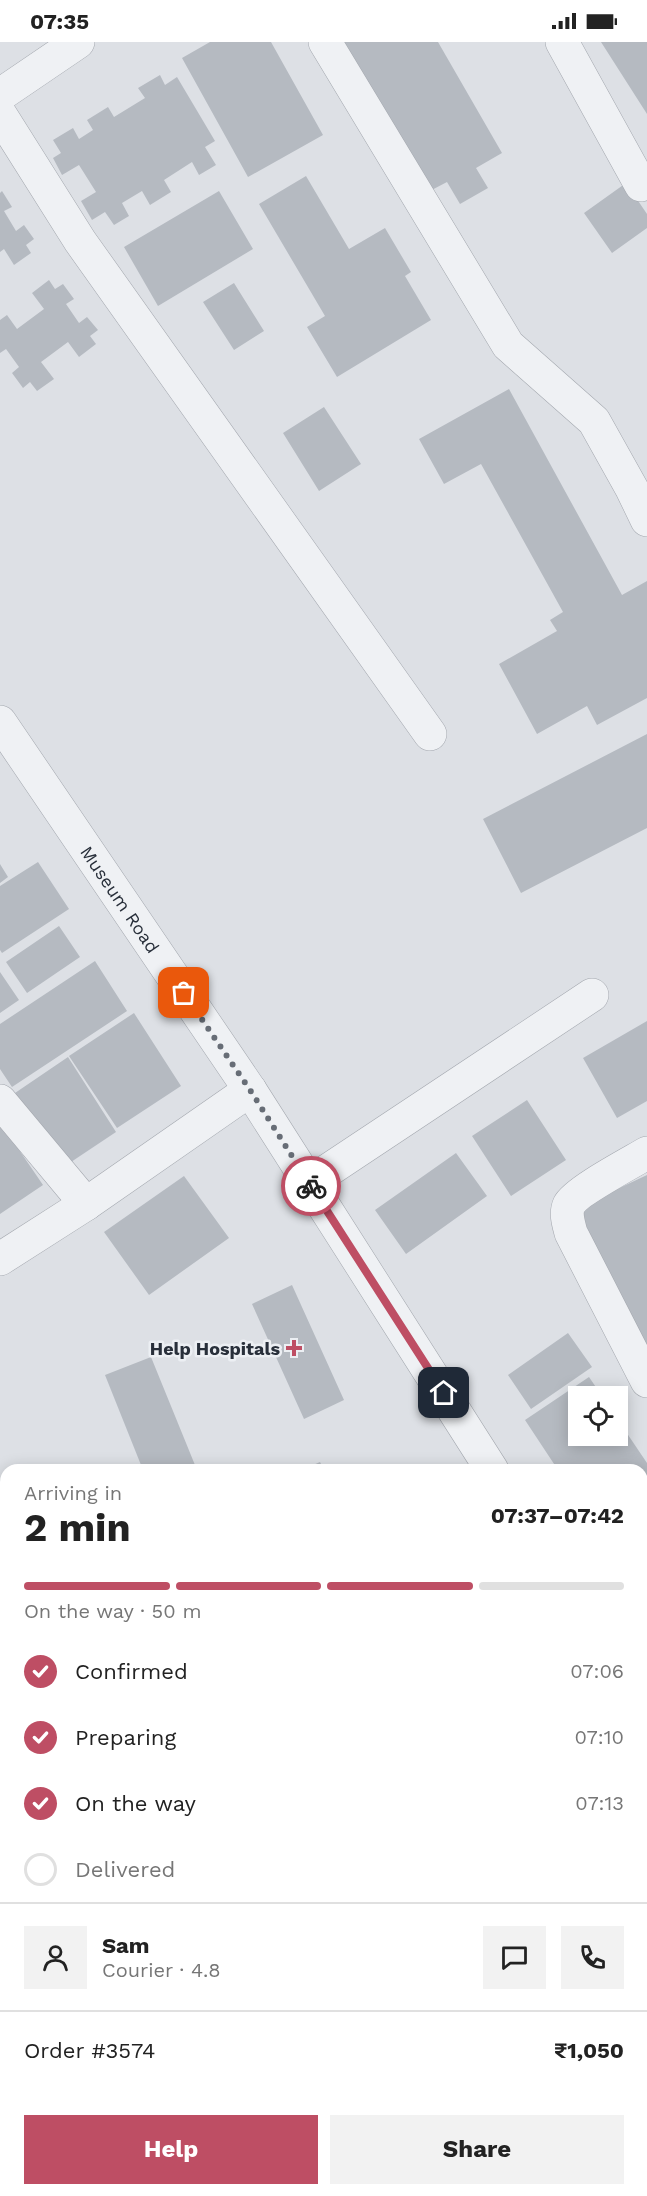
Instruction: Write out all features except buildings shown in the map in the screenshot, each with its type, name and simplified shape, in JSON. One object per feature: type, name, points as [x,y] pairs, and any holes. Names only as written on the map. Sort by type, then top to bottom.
[{"type":"street","points":[[0,95],[78,42]]},
{"type":"street","points":[[325,42],[508,345],[594,421],[647,520]]},
{"type":"street","points":[[562,42],[641,185]]},
{"type":"street","points":[[0,114],[80,241],[430,734]]},
{"type":"street","name":"Museum Road","points":[[0,722],[250,1090],[488,1464]]},
{"type":"street","points":[[309,1183],[592,995]]},
{"type":"street","points":[[0,1259],[86,1204],[250,1090]]},
{"type":"street","points":[[0,1101],[86,1204]]},
{"type":"street","points":[[647,1153],[582,1192],[569,1205],[567,1219],[571,1233],[647,1381]]},
{"type":"way so far","points":[[184,993],[250,1090],[311,1186]]},
{"type":"place","name":"Help Hospitals","points":[[294,1348]]},
{"type":"route","points":[[311,1186],[444,1393]]}]
